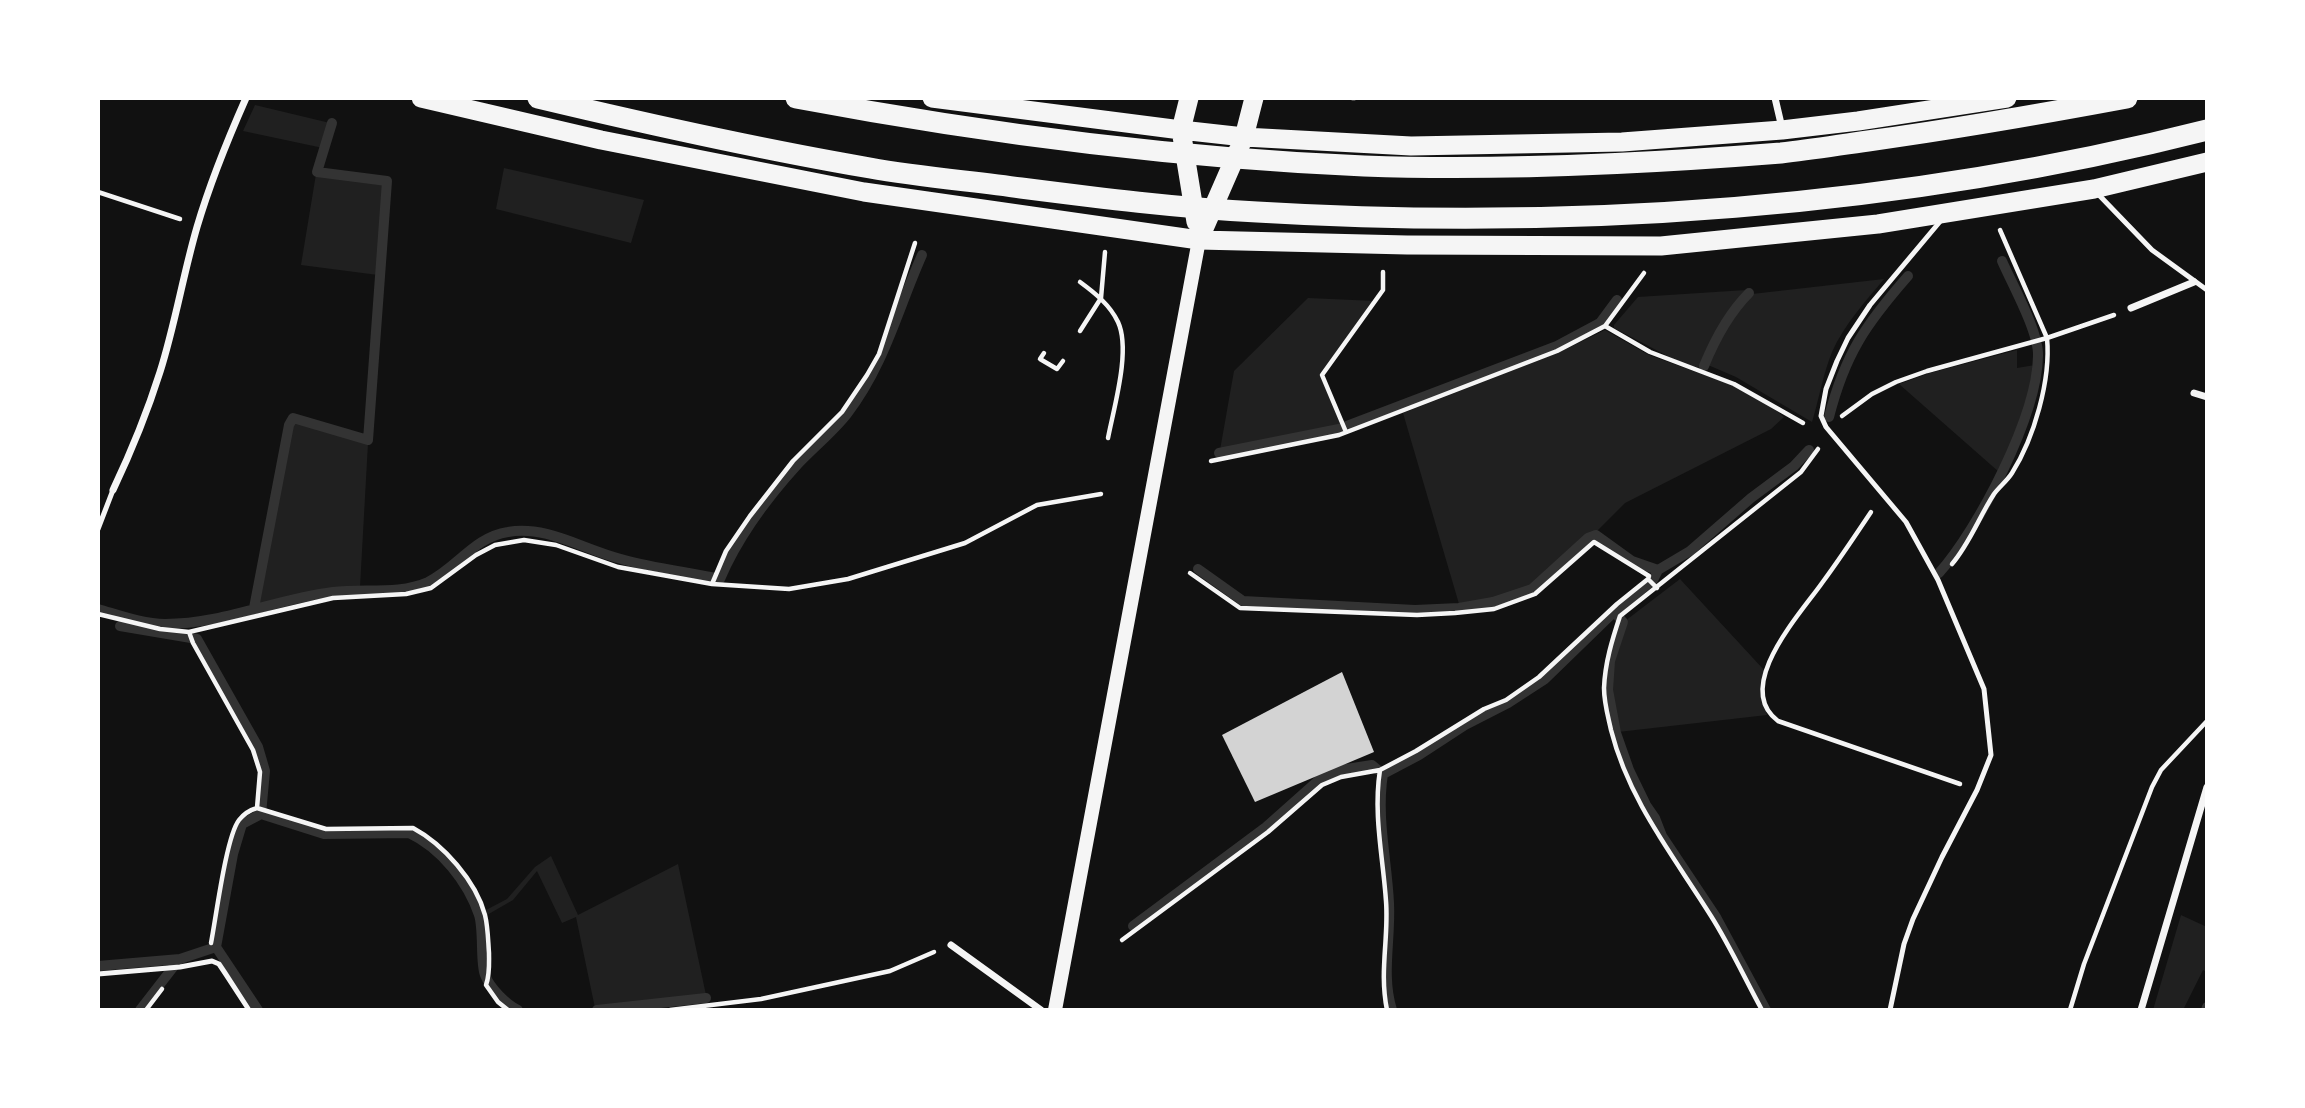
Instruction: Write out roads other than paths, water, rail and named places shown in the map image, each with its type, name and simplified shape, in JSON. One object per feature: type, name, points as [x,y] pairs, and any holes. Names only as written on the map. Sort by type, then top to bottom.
[{"type":"highway","points":[[421,98],[601,140],[864,192],[1199,240],[1661,246],[1878,224],[2094,189],[2207,162]]},
{"type":"highway","points":[[538,98],[871,169],[1154,204],[1359,216],[1552,217],[1785,203],[1979,178],[2157,143],[2207,130]]},
{"type":"highway","points":[[796,98],[884,115],[1161,151],[1364,166],[1468,167],[1626,163],[1784,152],[1971,127],[2127,98]]},
{"type":"highway","points":[[932,98],[1181,130],[1411,146],[1622,142],[1782,130],[2007,98]]},
{"type":"highway","points":[[1189,98],[1181,130],[1199,240]]},
{"type":"highway","points":[[1199,240],[1244,136],[1254,98]]},
{"type":"main road","points":[[1055,1010],[1199,240]]},
{"type":"street","points":[[113,490],[131,451],[161,369],[198,225],[219,159],[246,98]]},
{"type":"street","points":[[1775,98],[1782,130]]},
{"type":"street","points":[[2131,308],[2194,282]]},
{"type":"street","points":[[2193,393],[2207,397]]},
{"type":"street","points":[[2141,1010],[2207,788]]},
{"type":"street","points":[[951,946],[1041,1010]]},
{"type":"lane","points":[[2094,189],[2152,250],[2207,290]]},
{"type":"lane","points":[[1890,1010],[1904,944],[1913,919],[1977,790],[1991,755],[1984,689],[1938,580],[1906,522],[1826,427],[1821,416],[1826,389],[1836,360],[1848,338],[1870,305],[1910,261],[1947,213]]},
{"type":"lane","points":[[98,528],[113,490]]},
{"type":"lane","points":[[98,974],[180,967],[212,961],[219,964],[249,1010]]},
{"type":"waterway","points":[[254,608],[289,425],[293,418],[368,440],[387,181],[317,172],[332,123]]},
{"type":"waterway","points":[[98,609],[148,622],[187,623],[229,616],[312,595],[417,586],[438,576],[485,540],[508,532],[523,531],[551,535],[633,562],[720,579],[735,548],[764,504],[798,464],[842,421],[860,395],[881,356],[922,255]]},
{"type":"waterway","points":[[1939,573],[1955,553],[1988,500],[2017,439],[2035,381],[2038,356],[2034,334],[2002,261]]},
{"type":"waterway","points":[[1829,417],[1850,357],[1880,309],[1908,276]]},
{"type":"waterway","points":[[1704,366],[1723,327],[1749,293]]},
{"type":"waterway","points":[[1219,453],[1339,429],[1557,346],[1600,323],[1617,300]]},
{"type":"waterway","points":[[1133,926],[1266,827],[1320,779],[1340,770],[1372,765],[1383,774],[1545,679],[1614,612],[1653,580],[1658,570],[1690,551],[1751,498],[1794,466],[1809,450]]},
{"type":"waterway","points":[[1198,569],[1243,601],[1415,610],[1459,608],[1493,602],[1532,589],[1588,538],[1596,535],[1632,561],[1658,570]]},
{"type":"waterway","points":[[1614,612],[1623,622],[1610,661],[1608,690],[1616,733],[1629,770],[1662,836],[1716,917],[1766,1010]]},
{"type":"waterway","points":[[120,626],[197,639],[258,747],[265,771],[261,814]]},
{"type":"waterway","points":[[1383,774],[1381,822],[1389,903],[1387,984],[1392,1010]]},
{"type":"waterway","points":[[216,947],[233,854],[242,824],[261,814],[324,834],[409,833],[421,839],[442,857],[468,890],[479,915],[485,975],[499,995],[518,1010]]},
{"type":"waterway","points":[[98,966],[180,959],[216,947],[258,1010]]},
{"type":"waterway","points":[[140,1010],[178,961]]},
{"type":"waterway","points":[[597,1010],[706,998]]}]
